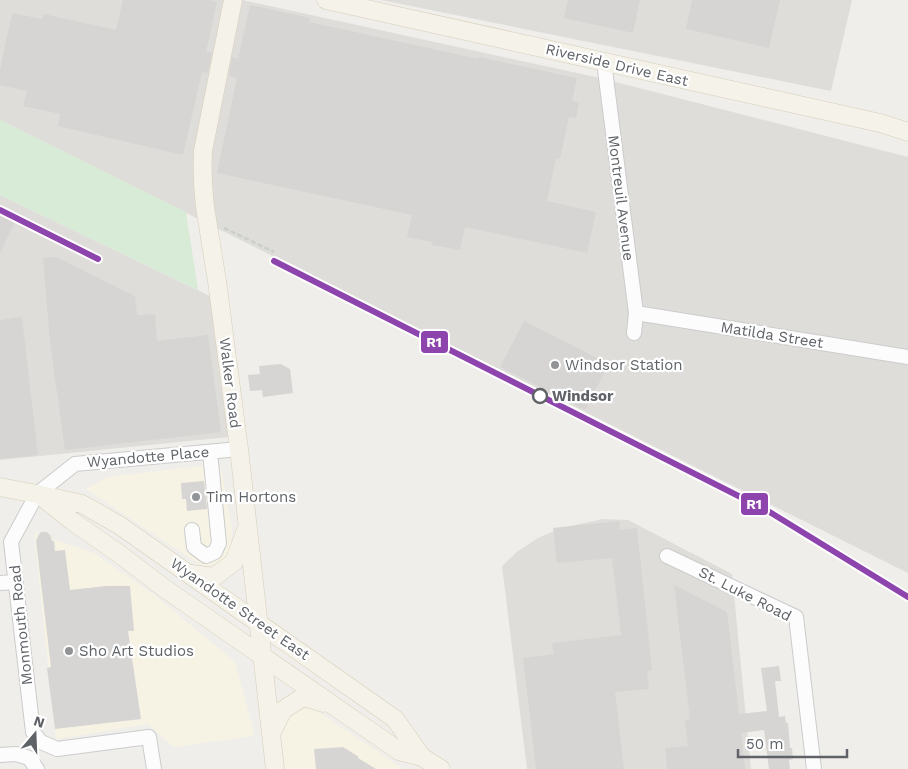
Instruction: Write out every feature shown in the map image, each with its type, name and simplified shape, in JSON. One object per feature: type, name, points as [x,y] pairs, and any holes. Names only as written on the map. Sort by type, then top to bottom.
[{"type":"main road","name":"Walker Road","points":[[233,0],[202,160],[204,207],[217,281],[239,450],[275,769]]},
{"type":"main road","name":"Riverside Drive East","points":[[326,0],[880,123],[908,132]]},
{"type":"main road","name":"Wyandotte Street East","points":[[0,487],[82,504],[119,525],[395,719],[422,757]]},
{"type":"main road","name":"Wyandotte Street East","points":[[37,494],[164,588],[399,751],[422,757],[441,769]]},
{"type":"main road","points":[[189,573],[214,578],[234,562],[247,527]]},
{"type":"main road","points":[[271,734],[282,710],[303,697],[333,706]]},
{"type":"street","name":"Montreuil Avenue","points":[[604,62],[636,313],[634,333]]},
{"type":"street","name":"Matilda Street","points":[[636,313],[908,357]]},
{"type":"street","name":"Wyandotte Place","points":[[37,494],[75,464],[239,450]]},
{"type":"street","points":[[192,530],[194,547],[206,556],[215,552],[220,543],[210,452]]},
{"type":"street","name":"Monmouth Road","points":[[37,494],[12,542],[33,732],[41,742],[57,749],[148,736],[154,769]]},
{"type":"street","name":"St. Luke Road","points":[[667,556],[796,617],[814,769]]},
{"type":"street","points":[[0,583],[16,582]]},
{"type":"street","points":[[0,755],[19,754],[29,758],[37,769]]},
{"type":"path","points":[[219,226],[274,252]]},
{"type":"shaded area","points":[[0,0],[242,0],[600,78],[908,157],[908,573],[0,120]]},
{"type":"shaded area","points":[[381,0],[852,0],[831,91]]},
{"type":"shaded area","points":[[0,195],[212,297],[229,437],[0,460]]},
{"type":"shaded area","points":[[208,465],[221,469],[232,527],[230,557],[206,567],[86,489],[107,477]]},
{"type":"shaded area","points":[[603,519],[628,520],[732,574],[751,769],[527,769],[502,566],[518,551],[538,538],[561,528]]},
{"type":"shaded area","points":[[34,533],[94,553],[153,594],[235,662],[255,736],[173,747],[148,724],[56,739]]},
{"type":"shaded area","points":[[305,708],[316,710],[403,769],[285,769],[281,730],[285,717],[295,710]]},
{"type":"green space","points":[[0,120],[186,212],[198,290],[0,195]]},
{"type":"building","points":[[123,0],[209,0],[217,2],[206,52],[212,53],[208,73],[202,72],[183,155],[58,126],[60,114],[23,106],[27,91],[0,85],[0,70],[12,13],[42,19],[44,14],[116,30]]},
{"type":"building","points":[[568,0],[640,0],[633,33],[564,18]]},
{"type":"building","points":[[692,0],[780,0],[769,48],[686,29]]},
{"type":"building","points":[[250,5],[310,18],[309,22],[577,78],[572,101],[579,103],[576,118],[569,117],[560,159],[556,158],[547,201],[596,212],[587,253],[465,227],[460,250],[432,245],[432,242],[407,237],[412,215],[217,173],[237,78],[229,76],[232,57],[238,59]]},
{"type":"building","points":[[0,212],[16,220],[0,253]]},
{"type":"building","points":[[57,257],[135,296],[137,315],[155,314],[157,341],[208,335],[221,432],[65,450],[50,342],[43,258]]},
{"type":"building","points":[[22,317],[38,455],[0,459],[0,320]]},
{"type":"building","name":"Windsor Station","points":[[524,321],[609,364],[585,410],[500,367]]},
{"type":"building","points":[[281,364],[290,369],[293,393],[263,397],[262,390],[250,391],[248,375],[260,374],[259,366]]},
{"type":"building","name":"Tim Hortons","points":[[204,481],[207,509],[187,511],[186,499],[182,499],[181,483]]},
{"type":"building","points":[[619,521],[620,530],[637,528],[652,670],[647,671],[649,689],[615,692],[624,769],[536,769],[523,658],[554,654],[552,643],[621,635],[612,558],[557,563],[553,528]]},
{"type":"building","points":[[41,532],[47,532],[50,535],[52,541],[54,541],[55,551],[65,550],[70,590],[106,586],[130,586],[134,631],[128,631],[141,719],[55,729],[47,668],[51,667],[36,541]]},
{"type":"building","points":[[674,585],[727,612],[739,714],[767,711],[761,668],[779,666],[781,681],[775,681],[779,717],[785,716],[786,723],[788,723],[793,759],[789,760],[790,769],[769,769],[764,730],[741,733],[745,769],[667,769],[665,748],[688,746],[685,720],[690,719]]},
{"type":"building","points":[[343,747],[376,769],[316,769],[314,749]]},
{"type":"railway","points":[[0,210],[98,259]]},
{"type":"railway","points":[[274,261],[542,397]]},
{"type":"transit line","name":"R1","points":[[0,210],[98,259]]},
{"type":"transit line","name":"R1","points":[[274,261],[768,511],[908,597]]},
{"type":"place","name":"Windsor Station","points":[[555,365]]},
{"type":"place","name":"Windsor","points":[[540,396]]},
{"type":"place","name":"Tim Hortons","points":[[196,497]]},
{"type":"place","name":"Sho Art Studios","points":[[69,651]]}]
